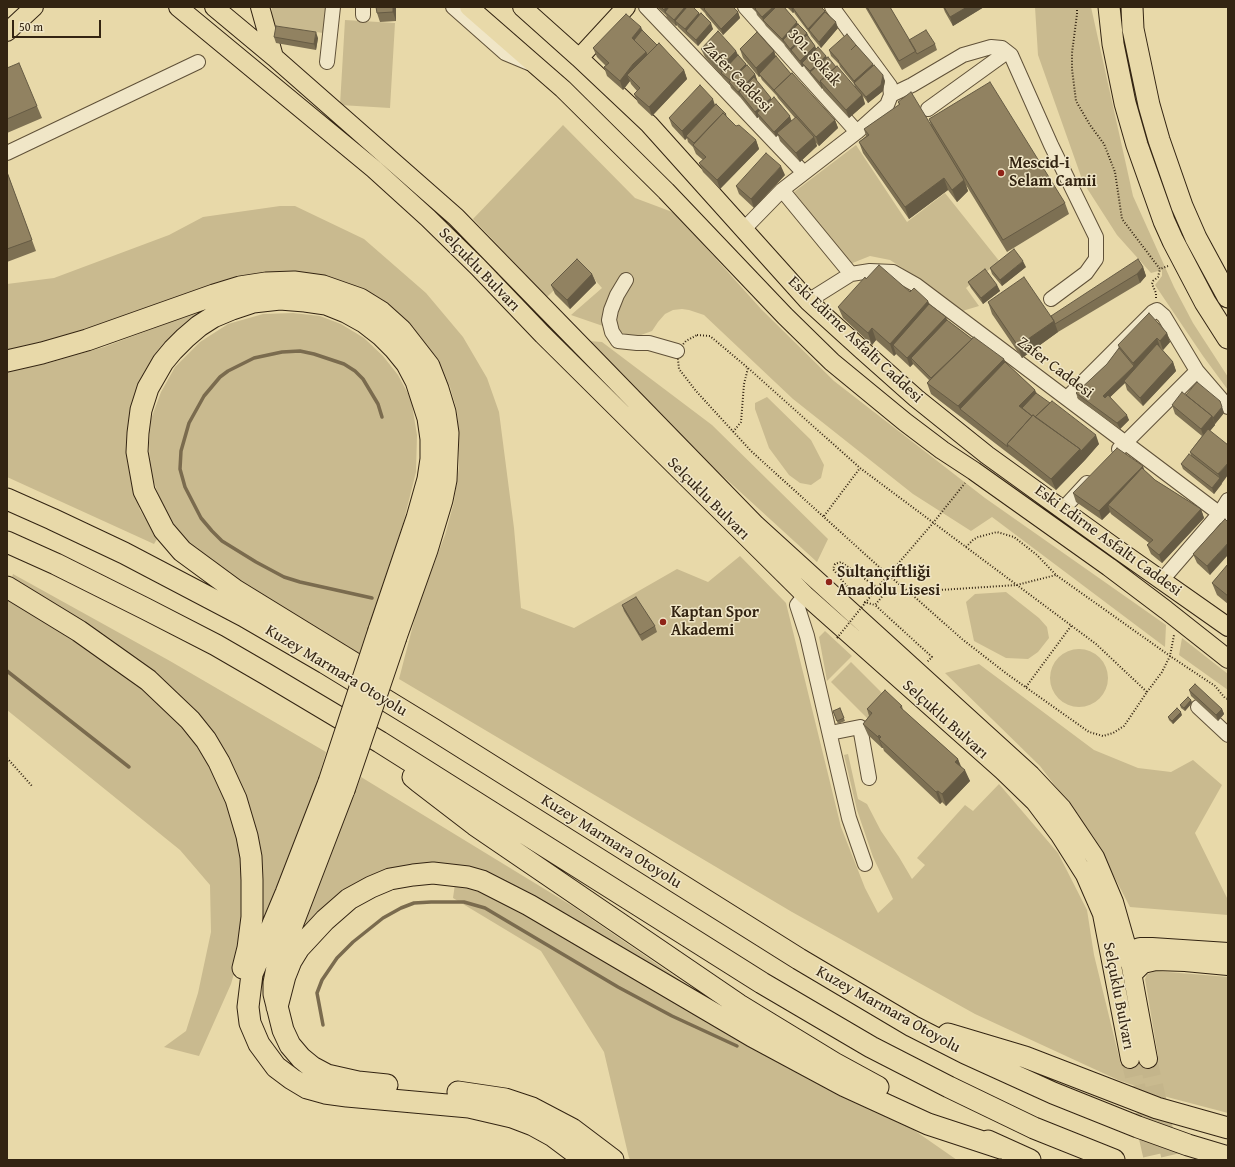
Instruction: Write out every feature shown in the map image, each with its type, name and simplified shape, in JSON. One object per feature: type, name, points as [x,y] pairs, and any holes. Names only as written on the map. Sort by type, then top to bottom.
[{"type":"highway","points":[[1109,7],[1113,44],[1125,103],[1137,145],[1164,221],[1205,302],[1228,338]]},
{"type":"highway","points":[[1132,7],[1133,29],[1149,105],[1161,147],[1182,206],[1196,238],[1228,297]]},
{"type":"highway","points":[[7,361],[87,340],[240,287],[266,283],[294,282],[323,286],[360,299],[381,312],[401,330],[429,366],[446,412],[448,433],[446,480],[442,500],[427,550],[388,634]]},
{"type":"highway","points":[[406,713],[370,673],[235,590],[182,551],[164,530],[154,512],[144,491],[137,452],[141,410],[148,388],[163,362],[185,338],[213,317],[253,302],[280,299],[326,304],[346,312],[364,322],[382,336],[407,364],[416,381],[428,418],[431,439],[431,459],[428,479],[388,634],[336,786],[278,962],[274,983],[274,994],[283,1030],[290,1046],[312,1067],[327,1075],[358,1082],[461,1092],[504,1099],[532,1108],[572,1129],[613,1160]]},
{"type":"highway","name":"Kuzey Marmara Otoyolu","points":[[7,499],[124,553],[244,616],[406,713],[799,959],[912,1026],[1053,1093],[1138,1127],[1188,1145],[1228,1157]]},
{"type":"highway","points":[[7,542],[63,568],[216,645],[380,742],[762,982],[871,1047],[1034,1128],[1114,1160]]},
{"type":"highway","points":[[7,587],[79,631],[148,680],[190,720],[206,740],[219,762],[236,799],[247,836],[250,857],[252,880],[252,917],[241,989],[244,1014],[250,1023],[259,1044],[276,1067],[307,1088],[325,1093],[468,1107],[512,1117],[533,1125],[553,1136],[585,1160]]},
{"type":"highway","points":[[380,742],[419,782],[475,825],[739,1005],[834,1063],[945,1122],[1030,1160]]},
{"type":"highway","points":[[250,1023],[248,1007],[252,974],[289,886],[336,786]]},
{"type":"highway","points":[[277,1007],[285,976],[291,961],[299,948],[324,920],[349,899],[390,879],[405,876],[433,873],[468,877],[482,881],[535,909],[752,1036],[845,1086],[928,1124],[1001,1148]]},
{"type":"highway","points":[[912,1026],[968,1039],[1025,1057],[1149,1105],[1228,1128]]},
{"type":"main road","points":[[7,32],[34,7]]},
{"type":"main road","name":"Selçuklu Bulvarı","points":[[178,7],[374,169],[428,218],[478,267],[554,346],[805,595],[1003,771],[1035,802],[1059,834],[1085,875],[1102,914],[1112,969],[1139,1059],[1133,974],[1114,902],[1095,857],[1062,808],[1031,775],[756,524],[456,217],[274,57],[214,7]]},
{"type":"main road","points":[[260,7],[274,57]]},
{"type":"main road","name":"Eski Edirne Asfaltı Caddesi","points":[[469,7],[563,89],[666,191],[785,316],[832,362],[905,422],[942,450],[974,471],[1108,567],[1228,659]]},
{"type":"main road","name":"Eski Edirne Asfaltı Caddesi","points":[[522,7],[580,58],[649,124],[685,166],[808,301],[916,398],[987,455],[1228,627]]},
{"type":"main road","points":[[580,58],[626,7]]},
{"type":"main road","points":[[1102,7],[1113,44]]},
{"type":"main road","points":[[1112,969],[1121,956],[1128,951],[1140,947],[1152,946],[1228,952]]},
{"type":"main road","points":[[1133,974],[1143,964],[1156,961],[1228,966]]},
{"type":"street","points":[[327,62],[333,7]]},
{"type":"street","points":[[453,7],[504,53],[540,68]]},
{"type":"street","name":"Zafer Caddesi","points":[[646,7],[804,173]]},
{"type":"street","name":"301. Sokak","points":[[745,7],[857,132]]},
{"type":"street","points":[[744,229],[782,190],[857,132],[887,105],[891,94],[890,86],[832,7]]},
{"type":"street","points":[[891,94],[912,85],[963,55],[991,47],[1002,48],[1011,55],[1051,145],[1096,237],[1096,259],[1086,273],[1051,299]]},
{"type":"street","points":[[928,109],[1007,52]]},
{"type":"street","points":[[7,153],[198,62]]},
{"type":"street","points":[[782,190],[851,274]]},
{"type":"street","name":"Zafer Caddesi","points":[[808,301],[851,274],[870,271],[892,272],[916,285],[1224,516]]},
{"type":"street","points":[[626,280],[611,310],[609,320],[612,332],[618,341],[637,344],[649,343],[677,351]]},
{"type":"street","points":[[1067,398],[1153,312],[1157,310],[1164,316],[1197,371],[1228,407]]},
{"type":"street","points":[[1109,459],[1197,371]]},
{"type":"street","points":[[1063,509],[1094,476]]},
{"type":"street","points":[[1162,580],[1224,516],[1228,500]]},
{"type":"street","points":[[805,595],[797,605],[808,636],[849,818],[864,864]]},
{"type":"street","points":[[1198,707],[1228,735]]},
{"type":"street","points":[[830,733],[860,727],[869,778]]},
{"type":"path","points":[[1077,7],[1072,53],[1072,69],[1076,101],[1090,126],[1104,144],[1115,172],[1122,219],[1160,269]]},
{"type":"path","points":[[1160,269],[1183,260]]},
{"type":"path","points":[[1157,310],[1156,294],[1152,284],[1158,277],[1160,269]]},
{"type":"path","points":[[1147,692],[1096,644],[860,468],[710,336],[697,335],[686,341],[677,351],[679,369],[696,391],[751,451],[888,575],[962,639],[1089,732],[1103,736],[1113,733],[1124,726],[1162,672],[1170,656],[1177,619]]},
{"type":"path","points":[[733,432],[741,422],[744,384],[748,368]]},
{"type":"path","points":[[824,516],[860,468]]},
{"type":"path","points":[[837,638],[888,575],[933,523],[974,471]]},
{"type":"path","points":[[966,547],[978,537],[997,532],[1014,537],[1037,555],[1056,575],[1215,686],[1225,698],[1228,699]]},
{"type":"path","points":[[851,591],[833,570],[835,564],[841,562],[885,593],[875,605],[932,657],[918,672]]},
{"type":"path","points":[[909,592],[1017,585],[1056,575]]},
{"type":"path","points":[[1026,687],[1071,626]]},
{"type":"path","points":[[7,758],[32,786]]},
{"type":"shaded area","points":[[272,7],[328,7],[323,33],[270,25]]},
{"type":"shaded area","points":[[1035,7],[1091,7],[1133,196],[1174,287],[1193,323],[1228,377],[1228,390],[1155,285],[1162,276],[1162,270],[1151,273],[1117,235],[1083,182],[1038,55]]},
{"type":"shaded area","points":[[345,20],[395,23],[390,108],[340,105]]},
{"type":"shaded area","points":[[563,125],[635,198],[675,213],[761,309],[834,381],[985,498],[1166,625],[1165,647],[992,517],[971,531],[913,494],[793,399],[704,315],[689,310],[673,310],[665,314],[652,331],[641,335],[629,335],[571,315],[602,288],[581,264],[547,297],[473,219]]},
{"type":"shaded area","points":[[856,145],[907,222],[945,193],[1000,262],[966,288],[979,306],[959,312],[924,282],[890,260],[870,256],[850,264],[794,192]]},
{"type":"shaded area","points":[[280,206],[295,206],[364,239],[426,293],[463,337],[487,378],[499,412],[514,528],[521,608],[574,628],[677,569],[708,582],[740,556],[786,603],[841,827],[865,888],[878,913],[893,899],[873,857],[857,810],[844,755],[848,754],[858,799],[867,804],[881,831],[912,879],[925,865],[917,858],[965,805],[973,811],[999,784],[1058,853],[1087,910],[1094,955],[1121,1065],[1158,1056],[1145,979],[1147,974],[1156,971],[1228,977],[1228,1113],[1167,1097],[1118,1080],[975,1014],[792,912],[399,679],[418,606],[445,535],[454,502],[459,467],[457,411],[450,387],[439,360],[411,328],[268,273],[212,285],[107,322],[25,348],[7,351],[7,284],[54,278],[169,235],[203,217]]},
{"type":"shaded area","points":[[211,307],[130,417],[127,438],[127,460],[132,485],[140,510],[157,539],[154,544],[7,477],[7,372],[49,363],[104,347]]},
{"type":"shaded area","points":[[293,313],[320,316],[341,324],[364,338],[383,356],[398,375],[411,399],[417,435],[416,472],[403,524],[359,655],[269,603],[178,536],[161,502],[150,471],[149,443],[151,419],[161,392],[175,367],[200,342],[228,324],[263,314]]},
{"type":"shaded area","points":[[589,341],[602,342],[712,425],[828,539],[817,562],[702,457]]},
{"type":"shaded area","points":[[767,397],[811,440],[824,465],[821,478],[811,485],[800,483],[789,475],[769,448],[755,409],[755,403]]},
{"type":"shaded area","points":[[13,574],[170,661],[326,752],[316,787],[266,918],[260,915],[218,746],[11,580]]},
{"type":"shaded area","points":[[1006,592],[1039,618],[1047,627],[1049,638],[1038,652],[1028,659],[1006,658],[974,641],[966,602],[975,594]]},
{"type":"shaded area","points":[[7,597],[103,657],[138,684],[171,713],[204,752],[230,805],[244,860],[240,953],[231,984],[199,1056],[164,1047],[186,1031],[198,993],[211,932],[210,885],[180,850],[7,710]]},
{"type":"shaded area","points":[[825,631],[852,656],[827,681],[819,637]]},
{"type":"shaded area","points":[[1182,638],[1228,674],[1228,690],[1179,655]]},
{"type":"shaded area","points":[[1079,649],[1090,651],[1103,662],[1106,667],[1108,678],[1106,689],[1095,702],[1090,705],[1079,707],[1068,705],[1055,694],[1052,689],[1050,678],[1052,667],[1063,654],[1068,651]]},
{"type":"shaded area","points":[[851,662],[888,699],[868,719],[831,682]]},
{"type":"shaded area","points":[[979,664],[1094,750],[1138,768],[1171,772],[1193,760],[1222,785],[1195,833],[1228,900],[1228,915],[1130,907],[1093,836],[1040,766],[945,673]]},
{"type":"shaded area","points":[[361,777],[574,907],[712,1002],[509,886],[421,866],[298,936]]},
{"type":"shaded area","points":[[455,884],[483,890],[675,999],[744,1044],[911,1128],[957,1160],[631,1160],[629,1158],[604,1052],[541,951],[453,898]]},
{"type":"building","points":[[376,7],[393,7],[393,12],[377,13]]},
{"type":"building","points":[[669,7],[685,7],[674,20],[665,12]]},
{"type":"building","points":[[687,7],[693,7],[699,13],[685,29],[675,21]]},
{"type":"building","points":[[706,7],[733,7],[738,12],[721,29],[704,9]]},
{"type":"building","points":[[757,7],[773,7],[762,17],[755,9]]},
{"type":"building","points":[[776,7],[784,7],[797,22],[782,39],[763,20]]},
{"type":"building","points":[[821,7],[825,11],[808,29],[793,8]]},
{"type":"building","points":[[867,7],[890,7],[916,51],[899,61]]},
{"type":"building","points":[[944,7],[967,7],[950,17]]},
{"type":"building","points":[[825,12],[836,22],[819,42],[809,30]]},
{"type":"building","points":[[701,13],[711,23],[696,40],[686,31]]},
{"type":"building","points":[[626,14],[641,27],[632,38],[646,52],[633,64],[620,81],[604,67],[609,63],[593,48]]},
{"type":"building","points":[[798,24],[807,33],[790,49],[783,40]]},
{"type":"building","points":[[276,26],[316,32],[314,44],[274,37]]},
{"type":"building","points":[[642,30],[657,45],[647,55],[646,52],[634,40]]},
{"type":"building","points":[[926,30],[935,44],[917,54],[909,40]]},
{"type":"building","points":[[718,31],[736,51],[720,68],[701,49]]},
{"type":"building","points":[[757,32],[774,51],[756,68],[740,49]]},
{"type":"building","points":[[847,34],[873,64],[854,81],[829,50]]},
{"type":"building","points":[[807,35],[815,46],[800,61],[791,50]]},
{"type":"building","points":[[659,43],[684,70],[649,107],[634,94],[640,88],[627,75]]},
{"type":"building","points":[[818,47],[826,56],[810,71],[802,63]]},
{"type":"building","points":[[738,55],[746,64],[730,80],[721,73]]},
{"type":"building","points":[[776,56],[791,74],[774,90],[759,74]]},
{"type":"building","points":[[828,57],[836,67],[820,81],[820,83],[810,72]]},
{"type":"building","points":[[19,63],[37,106],[7,119],[7,68]]},
{"type":"building","points":[[747,65],[755,74],[738,92],[729,82]]},
{"type":"building","points":[[874,65],[883,75],[881,85],[866,97],[854,83]]},
{"type":"building","points":[[837,66],[862,95],[846,110],[820,81]]},
{"type":"building","points":[[792,73],[835,120],[816,137],[774,90]]},
{"type":"building","points":[[754,77],[771,98],[755,112],[739,92]]},
{"type":"building","name":"Mescid-i Selam Camii","points":[[990,82],[1065,203],[1003,240],[929,119]]},
{"type":"building","points":[[700,85],[713,99],[682,131],[669,118]]},
{"type":"building","points":[[911,92],[964,180],[952,190],[944,178],[905,207],[859,142],[869,135],[864,129],[900,104],[898,102]]},
{"type":"building","points":[[774,97],[790,116],[774,132],[757,113]]},
{"type":"building","points":[[716,104],[726,114],[725,115],[723,113],[694,143],[686,136]]},
{"type":"building","points":[[723,113],[736,126],[739,125],[756,140],[717,180],[699,163],[706,157],[693,145]]},
{"type":"building","points":[[796,117],[814,137],[796,153],[777,133]]},
{"type":"building","points":[[766,153],[781,166],[751,199],[736,186]]},
{"type":"building","points":[[7,172],[32,240],[7,249]]},
{"type":"building","points":[[1014,249],[1023,261],[1000,280],[990,268]]},
{"type":"building","points":[[577,259],[592,274],[567,300],[551,285]]},
{"type":"building","points":[[1138,259],[1143,267],[1137,274],[1055,324],[1051,316]]},
{"type":"building","points":[[879,265],[910,292],[914,288],[928,301],[890,344],[872,328],[868,333],[838,307],[865,277],[866,279]]},
{"type":"building","points":[[985,269],[997,285],[981,298],[968,282]]},
{"type":"building","points":[[1024,277],[1054,321],[1018,346],[988,302]]},
{"type":"building","points":[[929,304],[946,317],[907,358],[893,345]]},
{"type":"building","points":[[1149,313],[1167,333],[1160,341],[1157,338],[1133,363],[1118,345]]},
{"type":"building","points":[[947,320],[972,339],[931,378],[911,358]]},
{"type":"building","points":[[974,337],[1004,359],[958,406],[927,383]]},
{"type":"building","points":[[1157,344],[1173,362],[1140,398],[1124,381]]},
{"type":"building","points":[[1119,348],[1134,366],[1103,396],[1105,398],[1108,395],[1127,415],[1117,423],[1076,393],[1107,364]]},
{"type":"building","points":[[1005,362],[1035,390],[1019,406],[1032,416],[1007,444],[1008,447],[960,409]]},
{"type":"building","points":[[1197,382],[1220,401],[1222,407],[1213,418],[1186,395]]},
{"type":"building","points":[[1182,392],[1212,416],[1201,429],[1172,405]]},
{"type":"building","points":[[1036,393],[1050,403],[1035,417],[1022,408]]},
{"type":"building","points":[[1052,401],[1096,435],[1081,451],[1035,417]]},
{"type":"building","points":[[1033,415],[1080,449],[1051,479],[1007,444]]},
{"type":"building","points":[[1208,429],[1228,445],[1228,463],[1218,474],[1190,452]]},
{"type":"building","points":[[1117,448],[1143,466],[1099,511],[1073,493]]},
{"type":"building","points":[[1189,454],[1220,478],[1212,488],[1181,464]]},
{"type":"building","points":[[1142,468],[1155,480],[1201,509],[1159,555],[1147,545],[1153,540],[1108,505]]},
{"type":"building","points":[[1225,519],[1228,522],[1228,543],[1207,566],[1193,554]]},
{"type":"building","points":[[1228,564],[1228,596],[1212,583]]},
{"type":"building","points":[[636,597],[655,626],[640,635],[622,605]]},
{"type":"building","points":[[1195,684],[1222,709],[1216,715],[1189,690]]},
{"type":"building","points":[[885,690],[902,706],[900,707],[958,759],[955,762],[965,770],[942,794],[938,791],[936,792],[879,739],[881,737],[879,735],[878,737],[863,724],[872,713],[867,709]]},
{"type":"building","points":[[1188,697],[1191,700],[1184,708],[1180,705]]},
{"type":"building","points":[[840,708],[844,718],[837,721],[833,711]]},
{"type":"building","points":[[1177,708],[1181,712],[1172,721],[1168,717]]},
{"type":"waterway","points":[[372,598],[284,577],[222,541],[201,518],[185,487],[180,469],[181,451],[189,423],[204,396],[220,377],[228,371],[254,358],[282,352],[300,351],[344,364],[355,371],[363,379],[378,404],[382,417]]},
{"type":"waterway","points":[[7,671],[129,767]]},
{"type":"waterway","points":[[323,1025],[317,993],[322,980],[337,958],[353,942],[383,918],[414,903],[464,902],[485,908],[618,987],[672,1016],[737,1046]]},
{"type":"tunnel","points":[[1130,1059],[1153,1160]]},
{"type":"tunnel","points":[[1148,1059],[1171,1160]]},
{"type":"place","name":"Mescid-i Selam Camii","points":[[1001,173]]},
{"type":"place","name":"Sultançiftliği Anadolu Lisesi","points":[[829,582]]},
{"type":"place","name":"Kaptan Spor Akademi","points":[[663,622]]}]
